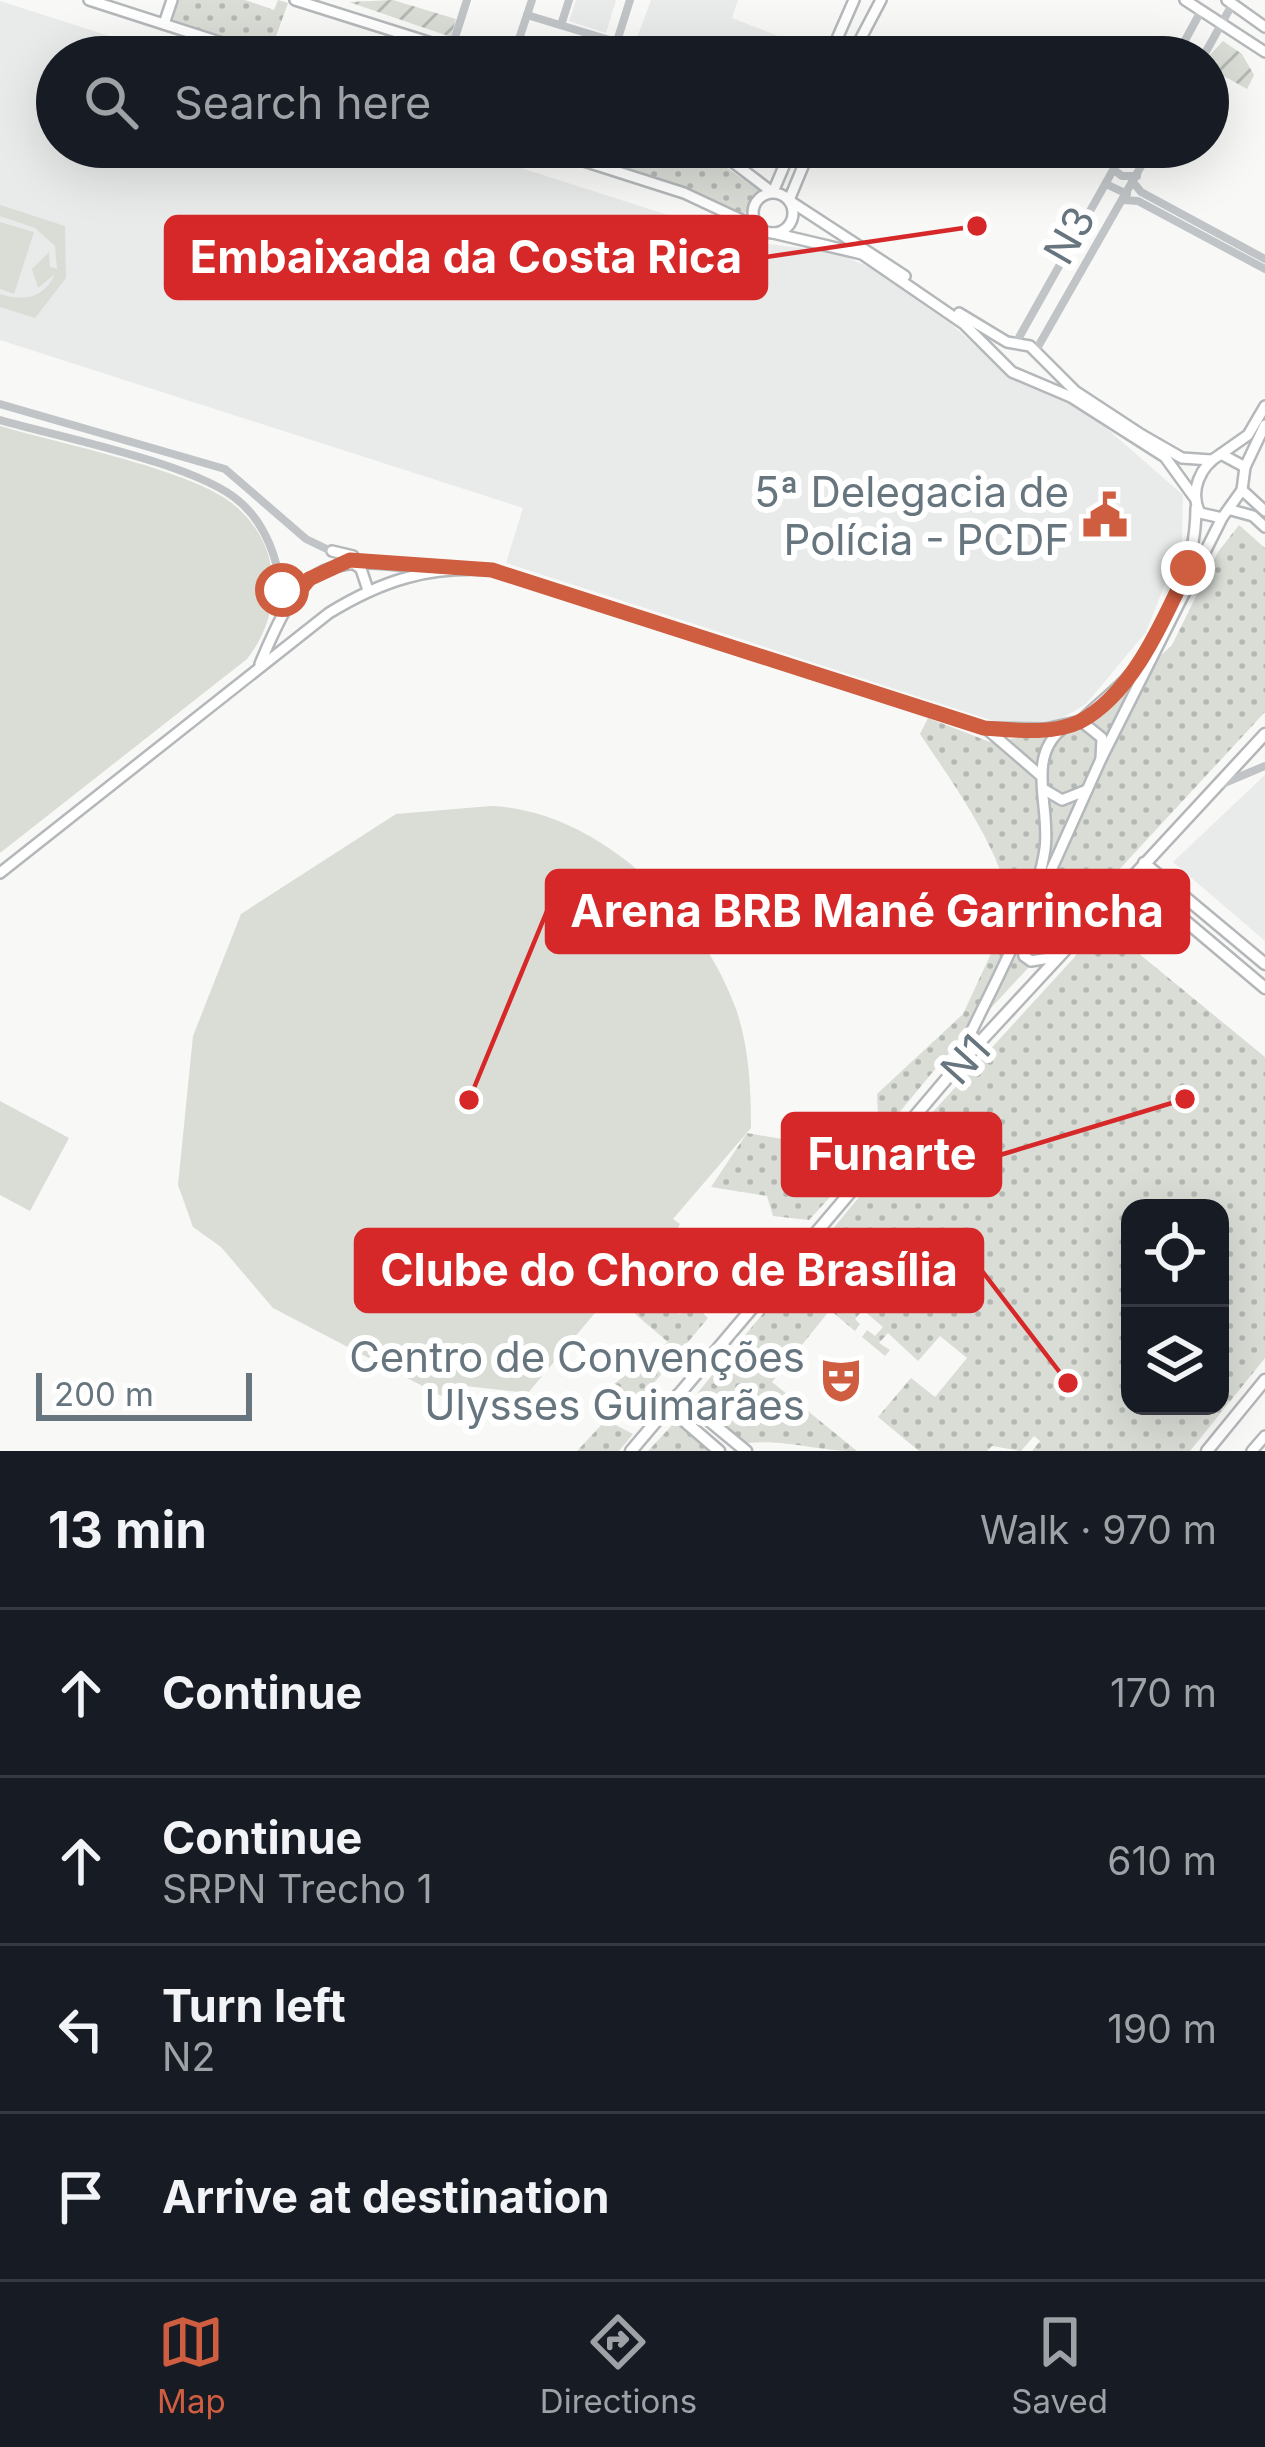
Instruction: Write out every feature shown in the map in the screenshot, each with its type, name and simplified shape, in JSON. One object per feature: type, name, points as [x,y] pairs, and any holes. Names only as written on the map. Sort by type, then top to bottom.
[{"type":"highway","name":"N1","points":[[632,1451],[954,1070],[1265,734]]},
{"type":"highway","points":[[1144,863],[1265,964]]},
{"type":"highway","points":[[1132,876],[1265,988]]},
{"type":"highway","points":[[1207,1451],[1265,1380]]},
{"type":"highway","points":[[678,1394],[746,1451]]},
{"type":"highway","points":[[668,1407],[719,1451]]},
{"type":"highway","points":[[707,1440],[718,1427]]},
{"type":"main road","points":[[89,0],[201,36]]},
{"type":"main road","points":[[164,24],[172,0]]},
{"type":"main road","points":[[295,0],[407,36]]},
{"type":"main road","points":[[838,36],[854,0]]},
{"type":"main road","points":[[862,36],[880,0]]},
{"type":"main road","points":[[1185,0],[1265,52]]},
{"type":"main road","points":[[1230,2],[1265,27]]},
{"type":"main road","points":[[605,168],[683,193],[761,229],[862,254],[964,323],[1000,361],[1088,407],[1165,457],[1195,503],[1226,514],[1250,514],[1265,527]]},
{"type":"main road","points":[[741,168],[1036,355],[1142,435],[1182,458],[1216,457],[1246,467]]},
{"type":"main road","points":[[761,229],[753,208],[773,192],[782,168]]},
{"type":"main road","points":[[773,233],[790,224],[789,201],[802,168]]},
{"type":"main road","points":[[1000,361],[1012,341]]},
{"type":"main road","points":[[1025,376],[1036,355]]},
{"type":"main road","points":[[259,667],[286,609],[309,579],[350,560],[433,570],[492,570],[984,728],[1020,731],[1081,721],[1131,674],[1153,643],[1193,557],[1195,503],[1216,457],[1248,435],[1265,406]]},
{"type":"main road","points":[[1056,957],[1031,961],[1024,956],[1022,935],[1101,759],[1242,490],[1246,467],[1265,425]]},
{"type":"main road","points":[[1242,490],[1265,511]]},
{"type":"main road","points":[[332,551],[370,562]]},
{"type":"main road","points":[[350,560],[361,569],[368,590]]},
{"type":"main road","points":[[0,873],[300,634],[368,590],[433,570]]},
{"type":"main road","points":[[278,626],[282,590]]},
{"type":"main road","points":[[286,609],[300,634]]},
{"type":"main road","points":[[1081,721],[1102,738],[1101,759]]},
{"type":"main road","points":[[954,1070],[1038,879],[1047,837],[1040,775],[1044,751],[1067,724]]},
{"type":"main road","points":[[984,728],[1040,775]]},
{"type":"main road","points":[[1045,790],[1062,800],[1087,790]]},
{"type":"main road","points":[[1252,1451],[1265,1436]]},
{"type":"street","points":[[340,15],[345,0]]},
{"type":"street","points":[[455,36],[466,0]]},
{"type":"street","points":[[520,36],[532,0]]},
{"type":"street","points":[[561,25],[569,0]]},
{"type":"street","points":[[618,36],[630,0]]},
{"type":"street","points":[[1215,36],[1230,2]]},
{"type":"street","points":[[1188,36],[1202,9]]},
{"type":"street","points":[[527,15],[597,36]]},
{"type":"street","name":"N3","points":[[1036,355],[1141,168]]},
{"type":"street","points":[[1012,341],[1114,170],[1135,179],[1141,192],[1265,259]]},
{"type":"street","points":[[1106,184],[1265,269]]},
{"type":"street","points":[[0,404],[225,469],[307,538],[350,560]]},
{"type":"street","points":[[0,420],[221,489],[255,519],[271,546],[286,609]]},
{"type":"street","points":[[1217,786],[1265,766]]},
{"type":"shaded area","points":[[176,0],[245,0],[274,10],[278,0],[288,3],[276,36],[220,36],[173,20]]},
{"type":"shaded area","points":[[393,0],[456,19],[448,36],[349,2]]},
{"type":"shaded area","points":[[576,0],[616,0],[606,33],[569,21]]},
{"type":"shaded area","points":[[651,0],[738,0],[732,18],[778,36],[638,36]]},
{"type":"shaded area","points":[[0,1],[109,36],[36,36],[36,168],[521,168],[752,242],[834,252],[869,267],[951,324],[1010,376],[1069,403],[1105,427],[1183,495],[1182,541],[1146,632],[1086,704],[1052,724],[994,721],[506,563],[523,508],[0,340]]},
{"type":"shaded area","points":[[1229,45],[1242,54],[1254,75],[1247,89],[1229,79]]},
{"type":"shaded area","points":[[622,168],[727,168],[760,191],[741,219],[685,189]]},
{"type":"shaded area","points":[[0,205],[65,226],[66,278],[35,318],[0,307],[0,294],[25,298],[45,288],[55,274],[38,288],[32,269],[49,252],[50,267],[57,269],[55,246],[35,228],[0,216]]},
{"type":"shaded area","points":[[0,222],[34,232],[14,294],[0,289]]},
{"type":"shaded area","points":[[0,426],[147,466],[223,497],[257,531],[267,551],[273,595],[269,617],[247,659],[0,853]]},
{"type":"shaded area","points":[[1239,525],[1265,548],[1265,712],[941,1062],[879,1137],[877,1094],[963,1014],[1009,915],[1007,894],[989,846],[920,734],[928,718],[990,742],[1055,732],[1097,716],[1172,645],[1218,552]]},
{"type":"shaded area","points":[[1265,775],[1265,941],[1173,862]]},
{"type":"shaded area","points":[[491,806],[531,812],[570,826],[607,846],[672,903],[720,973],[736,1009],[748,1067],[751,1128],[673,1219],[680,1224],[675,1233],[666,1228],[528,1393],[466,1386],[466,1404],[457,1404],[273,1308],[221,1247],[193,1227],[178,1185],[193,1036],[241,914],[396,814]]},
{"type":"shaded area","points":[[1104,925],[1265,1057],[1265,1358],[1229,1403],[1229,1199],[1121,1199],[1121,1415],[1219,1415],[1190,1451],[1032,1451],[1040,1441],[1034,1436],[1021,1451],[992,1446],[987,1451],[919,1451],[878,1417],[911,1378],[935,1397],[967,1358],[940,1336],[918,1361],[888,1333],[879,1343],[890,1350],[885,1356],[862,1337],[867,1330],[875,1336],[883,1327],[863,1310],[855,1319],[860,1324],[855,1331],[830,1310],[772,1382],[857,1451],[745,1443],[695,1396],[897,1151]]},
{"type":"shaded area","points":[[0,1101],[69,1138],[30,1211],[0,1195]]},
{"type":"shaded area","points":[[747,1133],[835,1148],[849,1153],[855,1170],[809,1220],[773,1216],[767,1196],[711,1187]]},
{"type":"shaded area","points":[[762,1228],[795,1237],[731,1314],[707,1291]]},
{"type":"shaded area","points":[[651,1289],[679,1314],[698,1308],[708,1318],[623,1420],[591,1402],[668,1342],[635,1314]]},
{"type":"shaded area","points":[[606,1420],[633,1434],[619,1451],[577,1451]]},
{"type":"shaded area","points":[[675,1422],[713,1451],[648,1451]]},
{"type":"place","name":"Embaixada da Costa Rica","points":[[977,226]]},
{"type":"place","name":"5ª Delegacia de Polícia - PCDF","points":[[1105,515]]},
{"type":"place","name":"Funarte","points":[[1185,1099]]},
{"type":"place","name":"Arena BRB Mané Garrincha","points":[[469,1100]]},
{"type":"place","name":"Centro de Convenções Ulysses Guimarães","points":[[841,1380]]},
{"type":"place","name":"Clube do Choro de Brasília","points":[[1068,1383]]},
{"type":"route","points":[[282,590],[286,609],[309,579],[350,560],[433,570],[492,570],[833,682],[984,728],[1020,731],[1081,721],[1114,691],[1153,643],[1188,568]]}]
